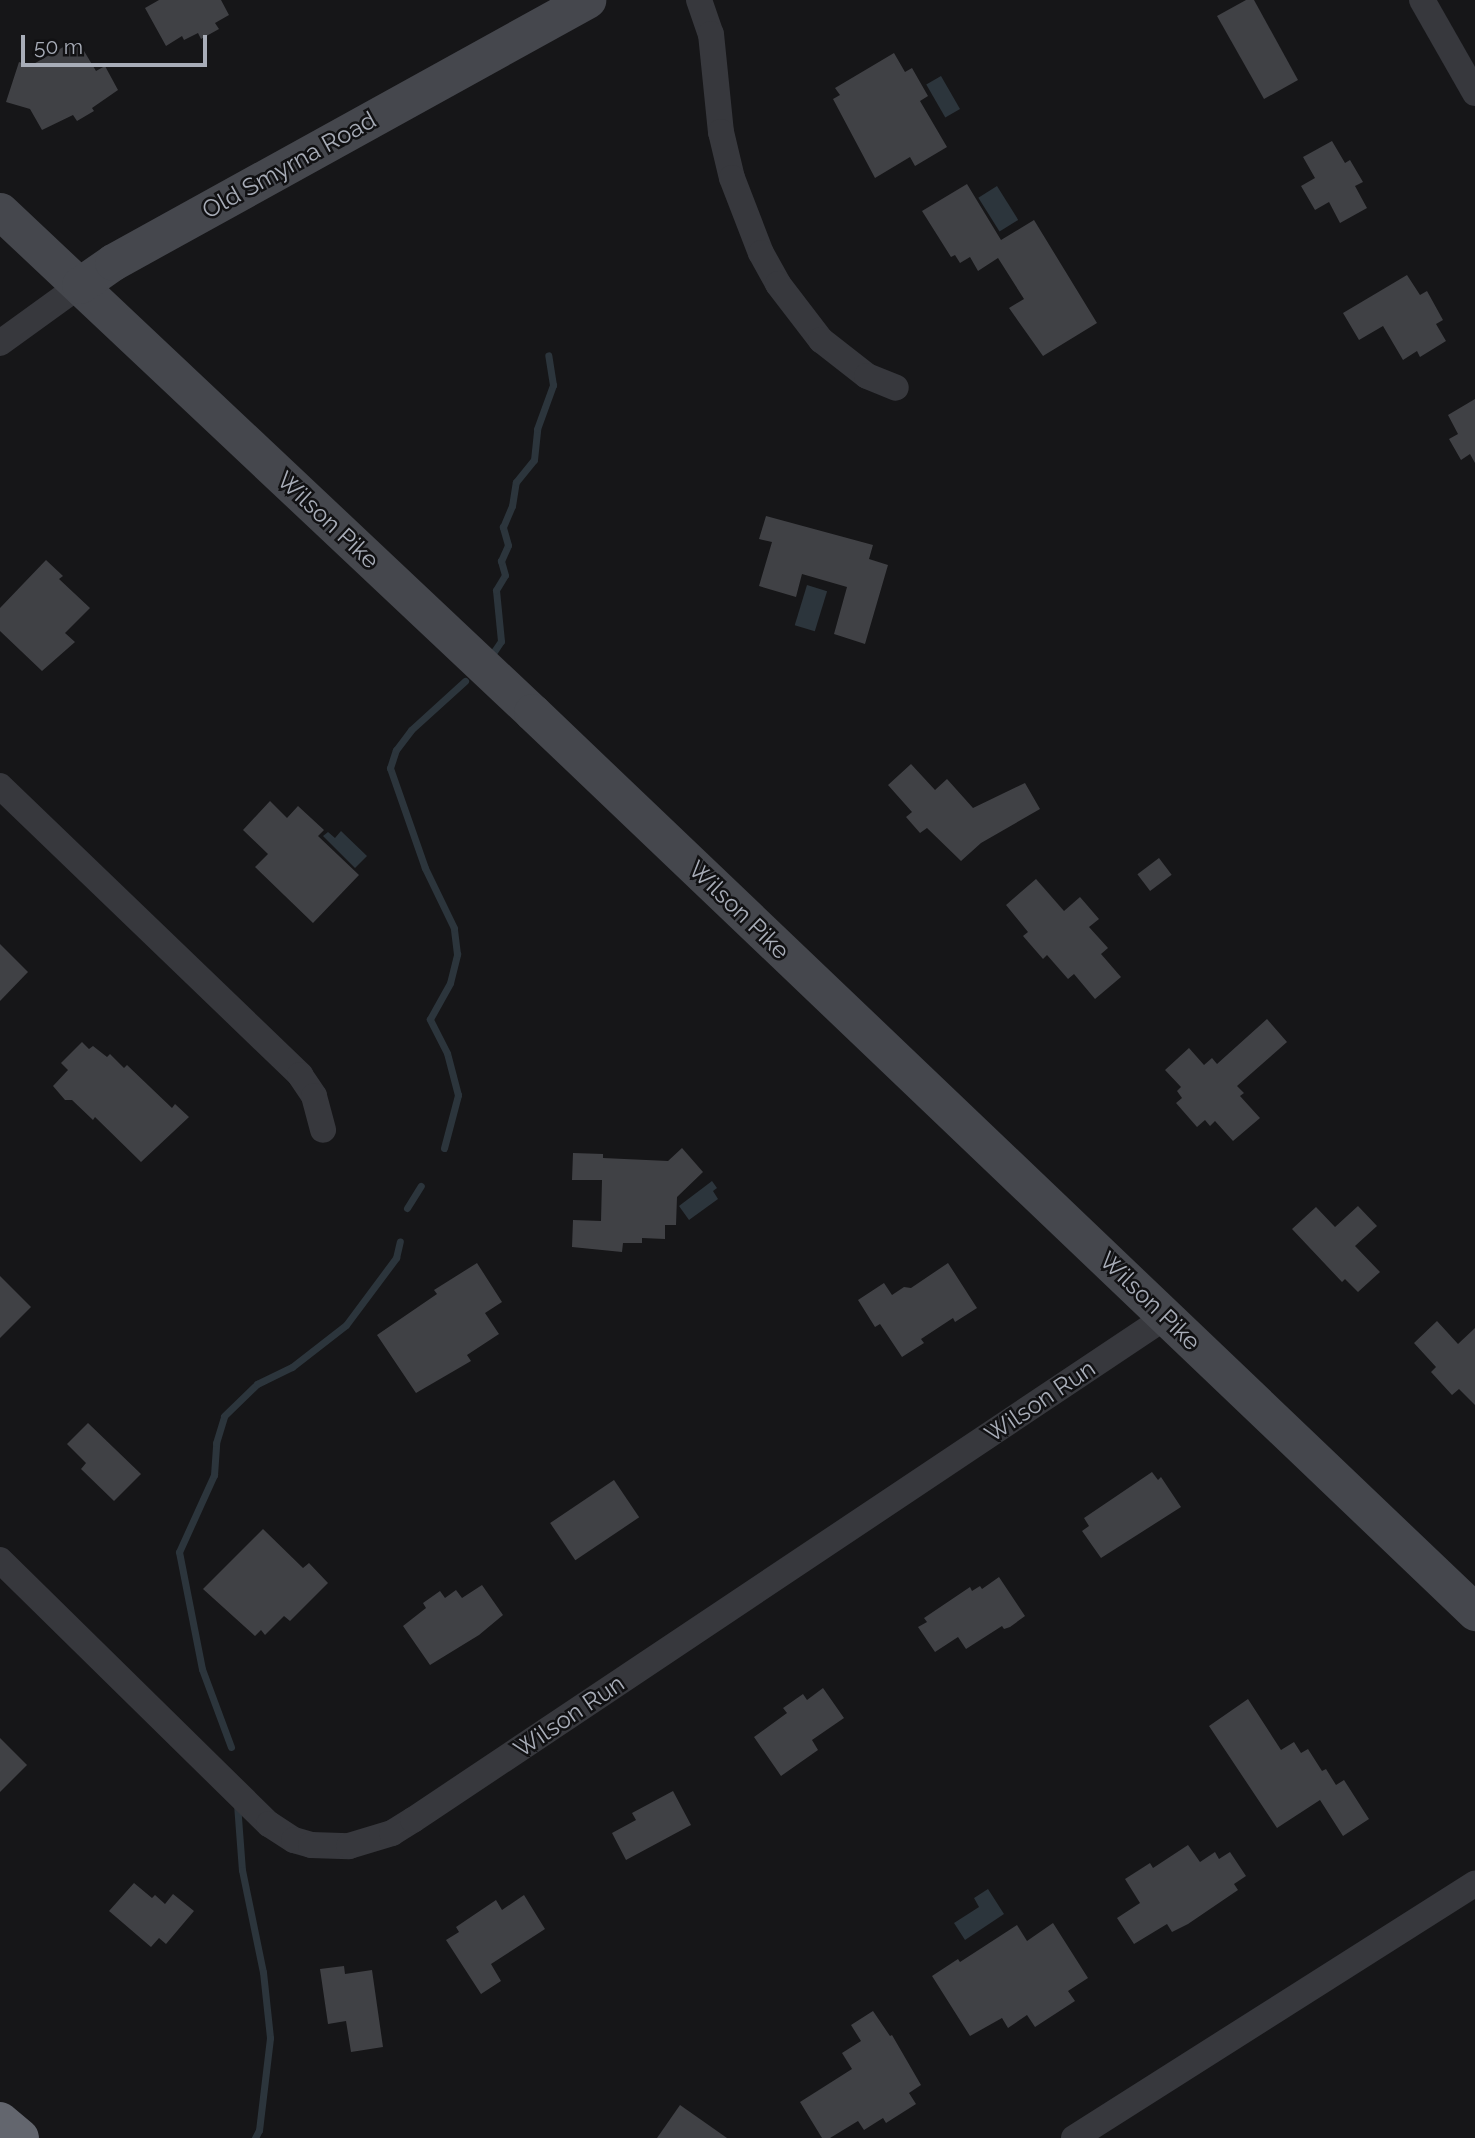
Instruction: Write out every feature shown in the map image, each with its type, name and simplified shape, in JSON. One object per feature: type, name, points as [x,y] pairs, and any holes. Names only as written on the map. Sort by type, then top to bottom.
[{"type":"highway","points":[[0,2121],[20,2138]]},
{"type":"main road","name":"Old Smyrna Road","points":[[80,285],[113,262],[587,0]]},
{"type":"main road","name":"Wilson Pike","points":[[0,211],[1167,1316],[1475,1612]]},
{"type":"street","points":[[699,0],[711,34],[721,132],[732,178],[761,253],[778,284],[821,340],[867,376],[896,388]]},
{"type":"street","points":[[1422,0],[1475,93]]},
{"type":"street","name":"Old Smyrna Road","points":[[0,343],[80,285]]},
{"type":"street","points":[[0,786],[300,1075],[314,1096],[323,1130]]},
{"type":"street","name":"Wilson Run","points":[[0,1560],[282,1834],[311,1845],[349,1846],[392,1833],[1167,1316]]},
{"type":"street","points":[[1074,2138],[1475,1884]]},
{"type":"shaded area","points":[[941,76],[960,109],[945,117],[926,84]]},
{"type":"shaded area","points":[[997,186],[1018,220],[1000,232],[978,198]]},
{"type":"shaded area","points":[[807,585],[827,591],[815,631],[795,625]]},
{"type":"shaded area","points":[[341,831],[367,856],[355,868],[323,836],[328,832],[335,838]]},
{"type":"shaded area","points":[[712,1181],[717,1188],[713,1191],[718,1199],[689,1220],[679,1206]]},
{"type":"shaded area","points":[[988,1889],[1004,1914],[965,1940],[954,1923],[979,1907],[974,1898]]},
{"type":"building","points":[[159,0],[221,0],[229,15],[215,23],[219,29],[201,39],[198,33],[184,40],[182,36],[166,46],[145,8]]},
{"type":"building","points":[[1246,0],[1254,0],[1298,80],[1264,99],[1217,16]]},
{"type":"building","points":[[65,46],[81,46],[96,71],[105,66],[118,90],[92,108],[94,111],[77,121],[73,115],[42,130],[30,109],[6,102],[19,62],[30,66]]},
{"type":"building","points":[[894,53],[905,72],[912,68],[928,96],[920,101],[947,147],[915,166],[910,157],[875,178],[833,99],[840,95],[835,88]]},
{"type":"building","points":[[1332,141],[1345,163],[1350,160],[1363,182],[1355,186],[1367,208],[1340,223],[1329,202],[1315,210],[1301,186],[1315,178],[1303,157]]},
{"type":"building","points":[[967,184],[1001,240],[1034,220],[1097,323],[1043,356],[1009,308],[1024,299],[998,258],[978,271],[970,257],[960,263],[955,255],[951,257],[922,211]]},
{"type":"building","points":[[1407,275],[1420,295],[1427,291],[1443,320],[1436,324],[1446,341],[1420,357],[1417,351],[1403,360],[1383,326],[1359,340],[1343,313]]},
{"type":"building","points":[[1475,399],[1475,463],[1470,454],[1461,460],[1449,439],[1458,434],[1448,415]]},
{"type":"building","points":[[766,516],[873,545],[869,559],[888,565],[865,644],[834,634],[847,587],[802,574],[796,597],[759,586],[772,542],[759,539]]},
{"type":"building","points":[[46,560],[63,576],[59,579],[90,608],[65,633],[75,642],[42,671],[0,631],[0,608]]},
{"type":"building","points":[[911,764],[935,790],[947,779],[973,808],[1025,783],[1040,809],[981,843],[961,861],[927,828],[920,833],[906,817],[912,812],[888,785]]},
{"type":"building","points":[[270,801],[287,818],[298,806],[324,830],[318,836],[359,875],[313,923],[255,867],[268,854],[243,830]]},
{"type":"building","points":[[1159,858],[1172,875],[1150,891],[1137,874]]},
{"type":"building","points":[[1036,879],[1064,911],[1080,897],[1099,919],[1089,927],[1108,948],[1101,954],[1121,977],[1095,999],[1074,974],[1068,979],[1047,955],[1043,959],[1023,936],[1028,932],[1006,905]]},
{"type":"building","points":[[0,944],[28,972],[0,1001]]},
{"type":"building","points":[[1267,1019],[1287,1042],[1237,1086],[1244,1093],[1240,1096],[1260,1118],[1233,1141],[1215,1121],[1210,1126],[1205,1120],[1197,1127],[1176,1103],[1182,1098],[1177,1091],[1181,1087],[1165,1070],[1189,1048],[1204,1065],[1212,1058],[1217,1064]]},
{"type":"building","points":[[82,1042],[89,1049],[93,1046],[107,1057],[110,1054],[124,1068],[127,1065],[172,1108],[175,1104],[189,1117],[141,1162],[95,1117],[93,1120],[72,1100],[65,1100],[53,1086],[68,1070],[61,1063]]},
{"type":"building","points":[[682,1148],[703,1172],[677,1197],[676,1225],[665,1225],[665,1239],[642,1238],[642,1243],[623,1243],[622,1252],[572,1247],[573,1220],[601,1221],[602,1180],[572,1180],[573,1153],[603,1154],[603,1158],[668,1161]]},
{"type":"building","points":[[1358,1206],[1377,1226],[1355,1246],[1380,1272],[1358,1292],[1345,1279],[1342,1282],[1292,1229],[1316,1207],[1335,1227]]},
{"type":"building","points":[[477,1263],[502,1302],[485,1313],[499,1334],[467,1355],[471,1361],[416,1393],[377,1335],[437,1294],[434,1290]]},
{"type":"building","points":[[948,1263],[977,1308],[955,1322],[953,1318],[921,1339],[924,1343],[902,1357],[880,1324],[875,1327],[858,1300],[884,1283],[892,1295],[904,1287],[911,1288]]},
{"type":"building","points":[[0,1276],[31,1307],[0,1338]]},
{"type":"building","points":[[1437,1321],[1458,1344],[1475,1328],[1475,1405],[1459,1389],[1452,1395],[1431,1372],[1436,1367],[1414,1343]]},
{"type":"building","points":[[88,1423],[141,1474],[114,1501],[81,1469],[86,1463],[67,1444]]},
{"type":"building","points":[[1152,1472],[1158,1480],[1161,1477],[1181,1507],[1101,1558],[1082,1531],[1089,1526],[1084,1518]]},
{"type":"building","points":[[614,1480],[639,1517],[575,1560],[550,1523]]},
{"type":"building","points":[[263,1529],[303,1568],[309,1563],[328,1583],[290,1621],[284,1616],[265,1635],[261,1630],[255,1636],[203,1589]]},
{"type":"building","points":[[999,1577],[1025,1616],[1010,1627],[1004,1629],[1002,1626],[966,1649],[958,1637],[935,1652],[918,1627],[927,1622],[924,1618],[970,1587],[972,1591],[980,1586],[982,1589]]},
{"type":"building","points":[[482,1585],[503,1615],[479,1635],[430,1665],[403,1626],[426,1608],[423,1603],[440,1591],[445,1598],[456,1590],[462,1598]]},
{"type":"building","points":[[823,1688],[844,1718],[812,1740],[818,1750],[781,1776],[754,1737],[787,1713],[783,1708],[803,1694],[807,1700]]},
{"type":"building","points":[[1248,1699],[1281,1750],[1294,1742],[1301,1753],[1308,1749],[1322,1771],[1326,1769],[1336,1785],[1344,1780],[1369,1819],[1343,1836],[1320,1800],[1277,1828],[1209,1726]]},
{"type":"building","points":[[0,1738],[27,1765],[0,1792]]},
{"type":"building","points":[[673,1791],[691,1825],[626,1860],[612,1833],[636,1820],[632,1813]]},
{"type":"building","points":[[1188,1845],[1200,1862],[1215,1852],[1219,1859],[1230,1852],[1246,1876],[1234,1884],[1238,1890],[1188,1924],[1172,1932],[1167,1924],[1134,1944],[1117,1918],[1140,1903],[1125,1879],[1150,1863],[1153,1868]]},
{"type":"building","points":[[134,1883],[152,1898],[155,1895],[165,1904],[173,1894],[194,1911],[166,1944],[159,1938],[151,1947],[109,1911]]},
{"type":"building","points":[[524,1895],[545,1929],[491,1964],[501,1981],[481,1994],[446,1940],[459,1932],[456,1927],[496,1900],[502,1910]]},
{"type":"building","points":[[1053,1923],[1088,1978],[1068,1991],[1075,2001],[1035,2027],[1027,2015],[1008,2028],[1002,2018],[970,2036],[932,1976],[958,1959],[960,1962],[1017,1925],[1027,1941]]},
{"type":"building","points":[[344,1966],[345,1974],[372,1970],[383,2047],[351,2052],[346,2021],[328,2024],[320,1969]]},
{"type":"building","points":[[873,2011],[890,2036],[892,2035],[921,2085],[909,2093],[916,2104],[886,2123],[883,2118],[864,2130],[858,2121],[830,2138],[822,2138],[800,2102],[852,2069],[842,2053],[861,2041],[851,2025]]},
{"type":"building","points":[[680,2105],[727,2138],[657,2138]]},
{"type":"waterway","points":[[493,653],[501,641],[496,590],[505,575],[501,561],[508,545],[503,527],[512,506],[516,482],[534,460],[537,429],[553,385],[548,355]]},
{"type":"waterway","points":[[444,1148],[458,1095],[447,1053],[430,1019],[450,983],[457,954],[454,928],[425,868],[390,768],[396,750],[411,730],[465,681]]},
{"type":"waterway","points":[[407,1208],[421,1186]]},
{"type":"waterway","points":[[231,1747],[202,1669],[179,1552],[214,1475],[216,1443],[224,1416],[257,1384],[292,1367],[346,1325],[396,1258],[400,1241]]},
{"type":"waterway","points":[[237,1804],[242,1870],[263,1972],[270,2038],[259,2130],[255,2138]]}]
